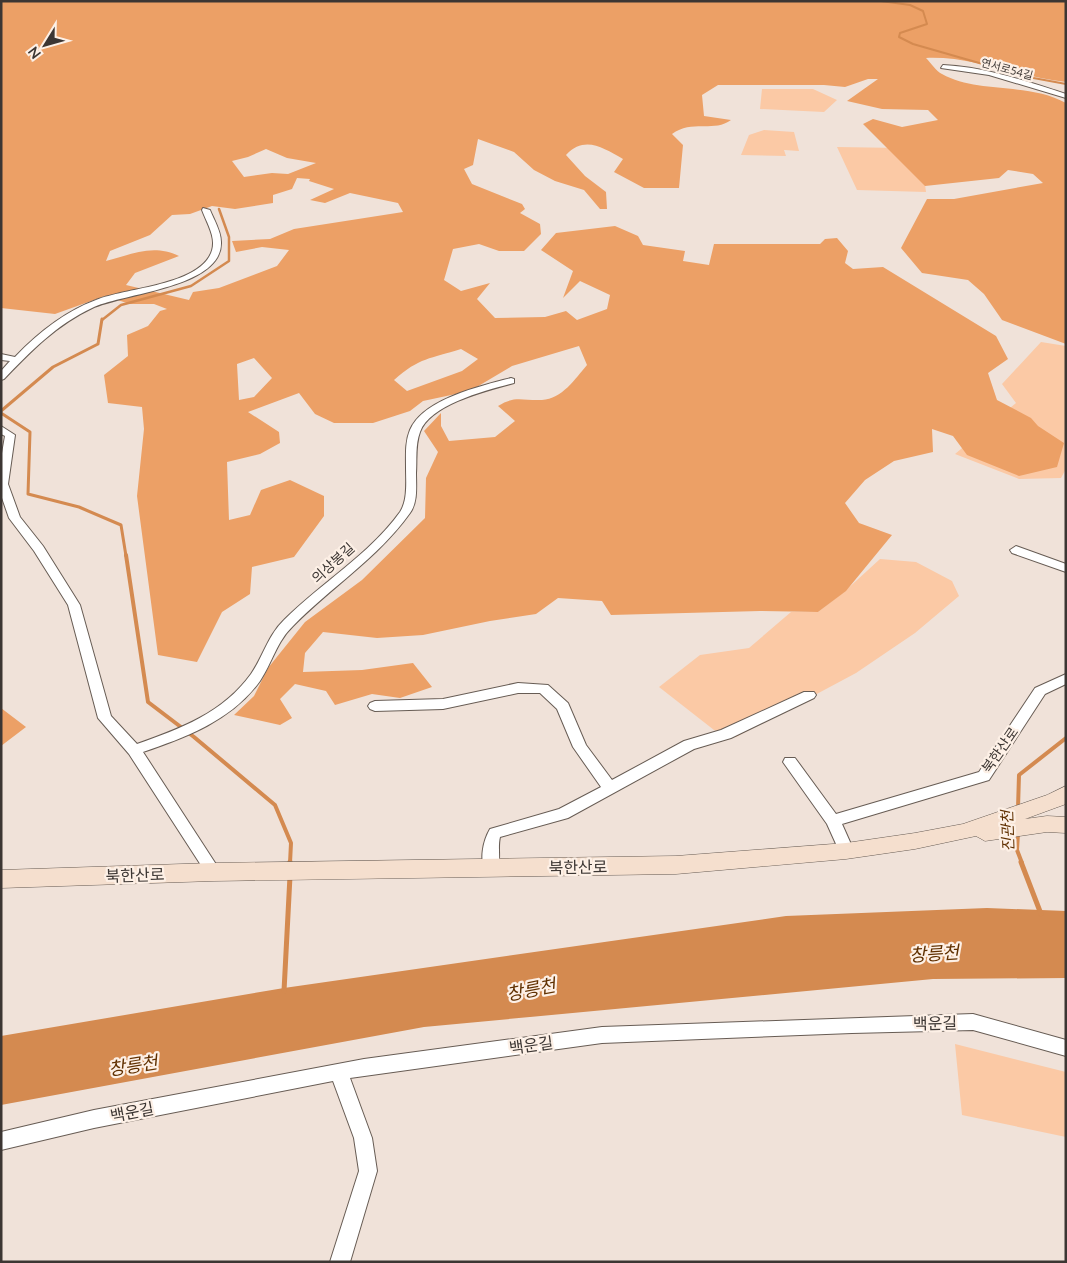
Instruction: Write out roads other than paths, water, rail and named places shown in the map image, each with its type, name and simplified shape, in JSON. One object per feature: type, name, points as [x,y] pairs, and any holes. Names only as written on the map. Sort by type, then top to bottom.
[{"type":"main road","points":[[964,832],[1062,801]]},
{"type":"main road","points":[[964,832],[990,833],[1056,824]]},
{"type":"main road","name":"북한산로","points":[[1,879],[213,872],[270,873],[676,865],[846,851],[964,832]]},
{"type":"street","name":"연서로54길","points":[[942,67],[964,68],[996,74],[1066,96]]},
{"type":"street","points":[[1,378],[52,325],[104,300],[182,280],[200,270],[210,261],[218,247],[206,210]]},
{"type":"street","points":[[1,357],[18,360]]},
{"type":"street","name":"의상봉길","points":[[134,750],[204,723],[225,710],[255,679],[286,624],[378,543],[396,525],[408,508],[411,449],[417,425],[435,410],[472,391],[511,381]]},
{"type":"street","points":[[1,429],[10,435],[3,484],[15,518],[39,549],[74,605],[105,718],[134,750],[213,872]]},
{"type":"street","points":[[1016,550],[1066,568]]},
{"type":"street","name":"북한산로","points":[[833,821],[984,776],[1040,691],[1066,678]]},
{"type":"street","points":[[376,706],[443,704],[518,688],[543,688],[563,706],[580,747],[609,787]]},
{"type":"street","points":[[491,869],[492,838],[495,834],[563,814],[609,787],[689,745],[726,734],[809,695]]},
{"type":"street","points":[[790,762],[833,821],[846,851]]},
{"type":"street","name":"백운길","points":[[1,1141],[94,1119],[339,1072],[602,1035],[973,1022],[1066,1048]]},
{"type":"street","points":[[339,1072],[363,1138],[368,1171],[340,1262]]},
{"type":"water","name":"창릉천","points":[[987,908],[1066,911],[1066,978],[933,979],[424,1027],[1,1105],[1,1036],[284,988],[786,916]]},
{"type":"waterway","points":[[881,1],[910,5],[923,11],[927,24],[900,33],[899,37],[913,44],[1028,77],[1066,84]]},
{"type":"waterway","points":[[102,320],[121,305],[191,286],[229,261],[229,237],[219,209]]},
{"type":"waterway","points":[[1,411],[53,367],[98,344],[102,319]]},
{"type":"waterway","points":[[1,413],[30,432],[28,494],[79,507],[121,525],[126,556]]},
{"type":"waterway","points":[[126,555],[148,702],[194,737],[275,805],[291,843],[290,863]]},
{"type":"waterway","name":"진관천","points":[[1018,808],[1019,775],[1066,738]]},
{"type":"waterway","name":"진관천","points":[[1018,833],[1017,850],[1022,863]]},
{"type":"waterway","name":"진관천","points":[[1021,862],[1041,914]]},
{"type":"waterway","points":[[284,991],[290,876]]}]
